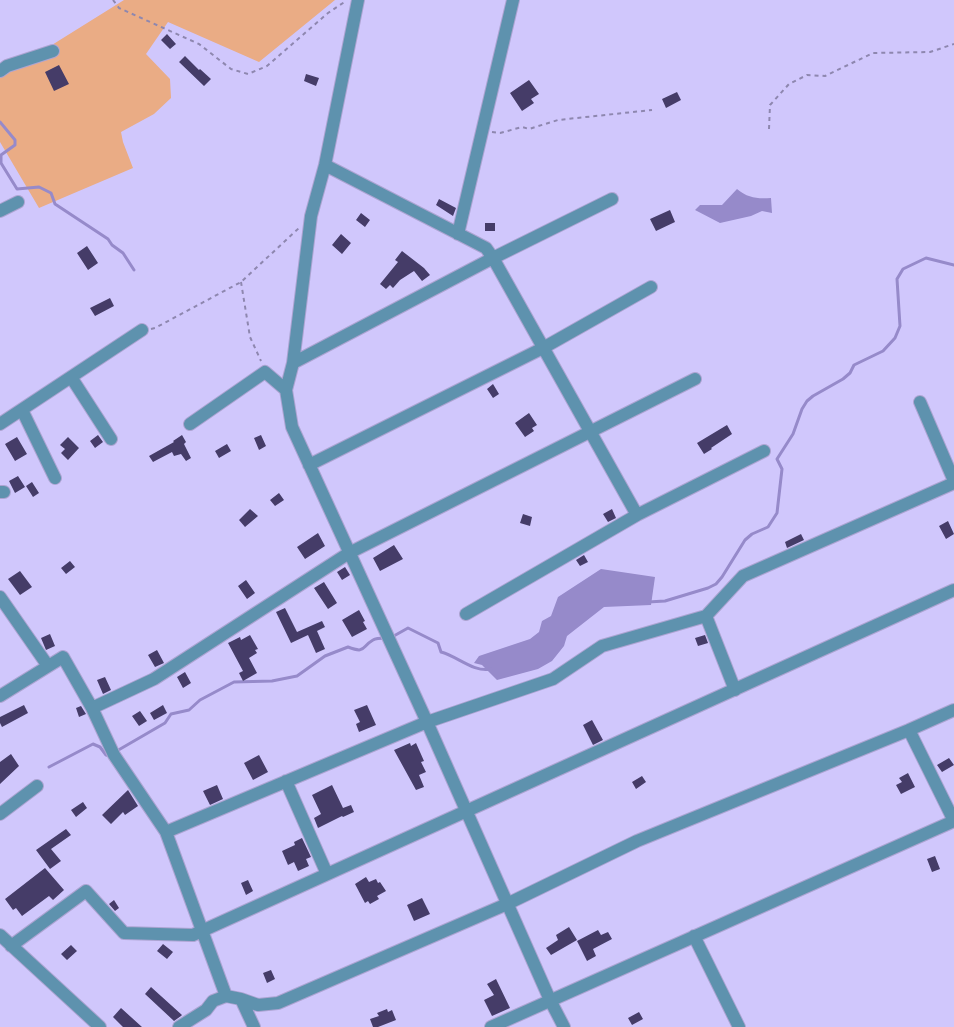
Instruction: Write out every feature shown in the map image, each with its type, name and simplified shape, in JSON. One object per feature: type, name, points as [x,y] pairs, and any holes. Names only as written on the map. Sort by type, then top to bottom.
[{"type":"street","points":[[358,0],[325,165],[311,216],[293,363],[286,390],[292,427],[427,722],[550,1000],[564,1027]]},
{"type":"street","points":[[458,234],[513,0]]},
{"type":"street","points":[[0,71],[7,66],[53,51]]},
{"type":"street","points":[[325,165],[486,248],[637,515]]},
{"type":"street","points":[[293,363],[493,258],[612,199]]},
{"type":"street","points":[[0,211],[18,202]]},
{"type":"street","points":[[309,465],[543,348],[651,287]]},
{"type":"street","points":[[0,424],[142,330]]},
{"type":"street","points":[[190,424],[266,372],[286,390]]},
{"type":"street","points":[[71,377],[111,439]]},
{"type":"street","points":[[92,708],[154,679],[349,554],[695,379]]},
{"type":"street","points":[[166,832],[427,722],[553,679],[602,646],[706,616],[743,576],[954,482],[920,402]]},
{"type":"street","points":[[22,410],[55,478]]},
{"type":"street","points":[[466,614],[637,515],[764,450]]},
{"type":"street","points":[[12,946],[86,891],[124,933],[193,935],[954,590]]},
{"type":"street","points":[[0,597],[48,666]]},
{"type":"street","points":[[706,616],[735,690]]},
{"type":"street","points":[[0,696],[64,657],[92,708],[113,753],[166,832],[226,996]]},
{"type":"street","points":[[179,1027],[206,1010],[213,1001],[226,996],[258,1005],[278,1003],[507,904],[637,841],[954,710]]},
{"type":"street","points":[[491,1027],[954,821],[909,730]]},
{"type":"street","points":[[286,781],[327,874]]},
{"type":"street","points":[[0,814],[37,786]]},
{"type":"street","points":[[0,935],[100,1027]]},
{"type":"street","points":[[694,936],[739,1027]]},
{"type":"street","points":[[241,999],[254,1027]]},
{"type":"path","points":[[113,0],[119,8],[199,44],[230,70],[248,74],[267,66],[328,13],[348,0]]},
{"type":"path","points":[[769,129],[770,105],[789,84],[807,75],[825,76],[873,54],[930,52],[954,44]]},
{"type":"path","points":[[482,132],[500,132],[522,127],[528,129],[558,120],[652,110]]},
{"type":"path","points":[[142,330],[155,328],[241,282],[311,216]]},
{"type":"path","points":[[241,282],[250,337],[266,372]]},
{"type":"shaded area","points":[[124,0],[335,0],[259,62],[168,22],[146,54],[170,79],[171,98],[154,114],[121,132],[133,168],[39,208],[0,142],[0,69],[15,68]]},
{"type":"shaded area","points":[[737,189],[753,197],[771,198],[772,213],[762,211],[751,216],[720,223],[695,210],[700,205],[722,205]]},
{"type":"shaded area","points":[[601,569],[655,577],[651,605],[604,607],[567,636],[564,646],[552,661],[538,669],[497,680],[482,665],[474,663],[479,656],[530,639],[539,632],[542,621],[551,616],[558,597]]},
{"type":"building","points":[[167,34],[176,44],[170,49],[161,40]]},
{"type":"building","points":[[185,56],[211,79],[204,86],[179,62]]},
{"type":"building","points":[[59,65],[69,84],[54,91],[45,72]]},
{"type":"building","points":[[306,74],[319,78],[316,86],[304,81]]},
{"type":"building","points":[[529,80],[539,94],[531,99],[534,103],[522,111],[510,93]]},
{"type":"building","points":[[677,92],[681,100],[666,108],[662,99]]},
{"type":"building","points":[[439,199],[456,208],[453,216],[436,205]]},
{"type":"building","points":[[670,210],[675,222],[656,231],[650,219]]},
{"type":"building","points":[[361,213],[370,220],[365,227],[356,220]]},
{"type":"building","points":[[485,223],[495,223],[495,231],[485,231]]},
{"type":"building","points":[[341,234],[351,243],[342,254],[332,245]]},
{"type":"building","points":[[87,246],[98,263],[88,270],[77,253]]},
{"type":"building","points":[[402,251],[430,275],[422,281],[414,271],[400,280],[393,288],[390,285],[386,289],[380,284],[398,262],[395,260]]},
{"type":"building","points":[[110,298],[114,306],[95,316],[90,308]]},
{"type":"building","points":[[493,384],[499,394],[493,398],[487,389]]},
{"type":"building","points":[[529,413],[537,425],[532,428],[534,431],[525,437],[515,423]]},
{"type":"building","points":[[727,425],[732,434],[704,454],[697,443]]},
{"type":"building","points":[[98,435],[103,442],[95,448],[90,441]]},
{"type":"building","points":[[182,435],[191,458],[186,461],[181,454],[174,456],[172,452],[153,462],[149,456],[174,442]]},
{"type":"building","points":[[261,435],[266,446],[259,450],[254,438]]},
{"type":"building","points":[[17,437],[27,454],[15,461],[5,444]]},
{"type":"building","points":[[68,437],[79,448],[68,460],[61,453],[65,449],[60,445]]},
{"type":"building","points":[[227,444],[231,451],[219,458],[215,451]]},
{"type":"building","points":[[18,476],[25,487],[15,493],[9,481]]},
{"type":"building","points":[[32,482],[39,493],[33,497],[26,486]]},
{"type":"building","points":[[279,493],[284,500],[275,506],[270,500]]},
{"type":"building","points":[[250,509],[258,516],[245,527],[239,520]]},
{"type":"building","points":[[612,509],[616,518],[608,522],[603,514]]},
{"type":"building","points":[[523,514],[532,517],[530,526],[520,523]]},
{"type":"building","points":[[948,521],[954,534],[946,539],[939,526]]},
{"type":"building","points":[[318,533],[325,546],[305,559],[297,547]]},
{"type":"building","points":[[801,534],[804,540],[787,548],[785,542]]},
{"type":"building","points":[[394,545],[403,559],[380,571],[373,558]]},
{"type":"building","points":[[584,555],[588,562],[580,566],[576,560]]},
{"type":"building","points":[[70,561],[75,567],[66,574],[61,568]]},
{"type":"building","points":[[345,567],[350,575],[342,580],[337,572]]},
{"type":"building","points":[[20,571],[32,587],[20,595],[8,579]]},
{"type":"building","points":[[246,580],[255,593],[247,599],[238,586]]},
{"type":"building","points":[[324,582],[337,603],[328,609],[314,588]]},
{"type":"building","points":[[285,608],[297,632],[322,621],[325,627],[317,631],[325,649],[316,653],[308,635],[291,643],[276,612]]},
{"type":"building","points":[[359,610],[367,629],[352,637],[342,620]]},
{"type":"building","points":[[50,634],[55,646],[46,650],[41,638]]},
{"type":"building","points":[[250,635],[258,649],[255,650],[257,653],[249,658],[257,673],[243,681],[239,673],[243,671],[228,643],[240,637],[241,640]]},
{"type":"building","points":[[705,635],[708,643],[698,646],[695,638]]},
{"type":"building","points":[[157,650],[164,663],[155,667],[148,655]]},
{"type":"building","points":[[185,672],[191,683],[183,688],[177,677]]},
{"type":"building","points":[[105,677],[111,690],[103,694],[97,680]]},
{"type":"building","points":[[24,705],[28,713],[2,727],[0,717]]},
{"type":"building","points":[[163,705],[167,713],[154,720],[150,713]]},
{"type":"building","points":[[367,705],[376,725],[359,732],[356,724],[360,722],[354,710]]},
{"type":"building","points":[[81,706],[86,714],[79,717],[76,708]]},
{"type":"building","points":[[140,711],[147,721],[139,726],[132,716]]},
{"type":"building","points":[[592,720],[603,740],[593,745],[583,725]]},
{"type":"building","points":[[410,743],[411,746],[416,743],[424,761],[421,762],[426,772],[419,775],[424,787],[416,790],[394,750]]},
{"type":"building","points":[[11,754],[19,766],[0,784],[0,762]]},
{"type":"building","points":[[259,755],[268,772],[253,780],[244,763]]},
{"type":"building","points":[[949,758],[954,765],[942,772],[937,765]]},
{"type":"building","points":[[908,773],[915,787],[901,794],[896,785],[902,782],[899,778]]},
{"type":"building","points":[[642,776],[646,782],[636,789],[632,782]]},
{"type":"building","points":[[217,785],[223,799],[210,805],[203,791]]},
{"type":"building","points":[[332,785],[343,808],[351,805],[354,812],[318,828],[314,818],[321,814],[312,795]]},
{"type":"building","points":[[128,790],[138,806],[125,815],[123,812],[111,824],[102,815]]},
{"type":"building","points":[[83,802],[87,808],[76,817],[71,810]]},
{"type":"building","points":[[66,829],[71,835],[51,849],[61,861],[50,869],[36,850]]},
{"type":"building","points":[[302,838],[311,857],[306,859],[309,866],[298,871],[294,862],[288,865],[282,851],[295,845],[294,842]]},
{"type":"building","points":[[935,856],[940,869],[932,872],[927,859]]},
{"type":"building","points":[[45,868],[64,890],[53,900],[49,896],[22,916],[16,908],[13,910],[5,899]]},
{"type":"building","points":[[366,877],[369,882],[376,879],[386,891],[377,896],[379,899],[370,904],[368,901],[365,903],[355,884]]},
{"type":"building","points":[[248,880],[253,891],[246,895],[241,883]]},
{"type":"building","points":[[422,898],[430,914],[414,921],[407,905]]},
{"type":"building","points":[[114,900],[119,908],[115,911],[109,904]]},
{"type":"building","points":[[569,927],[577,940],[551,955],[546,948],[558,940],[556,935]]},
{"type":"building","points":[[598,930],[601,935],[608,932],[612,939],[593,949],[596,956],[587,961],[577,941]]},
{"type":"building","points":[[163,944],[173,952],[167,959],[157,951]]},
{"type":"building","points":[[71,945],[77,951],[67,960],[61,954]]},
{"type":"building","points":[[271,970],[275,979],[267,983],[263,973]]},
{"type":"building","points":[[496,979],[510,1008],[492,1016],[484,1000],[494,995],[487,984]]},
{"type":"building","points":[[151,987],[182,1015],[174,1021],[145,994]]},
{"type":"building","points":[[121,1008],[142,1027],[123,1027],[113,1017]]},
{"type":"building","points":[[387,1009],[388,1012],[392,1010],[396,1020],[373,1027],[370,1019],[379,1016],[377,1013]]},
{"type":"building","points":[[639,1012],[643,1019],[632,1025],[628,1018]]},
{"type":"waterway","points":[[0,122],[15,140],[15,145],[1,155],[1,163],[17,189],[39,187],[51,193],[55,204],[108,239],[112,245],[123,253],[134,270]]},
{"type":"waterway","points":[[648,602],[665,601],[716,584],[745,540],[752,534],[768,527],[777,513],[782,469],[777,459],[793,434],[807,401],[843,379],[850,373],[854,365],[883,351],[895,338],[900,326],[897,279],[903,269],[926,258],[954,265]]},
{"type":"waterway","points":[[392,637],[408,628],[438,643],[441,652],[478,669],[491,669]]},
{"type":"waterway","points":[[115,752],[165,723],[171,714],[189,710],[200,700],[234,682],[272,681],[297,676],[325,656],[348,647],[361,650],[374,639],[386,638]]},
{"type":"waterway","points":[[49,767],[93,744],[100,747],[106,755],[110,756]]}]
